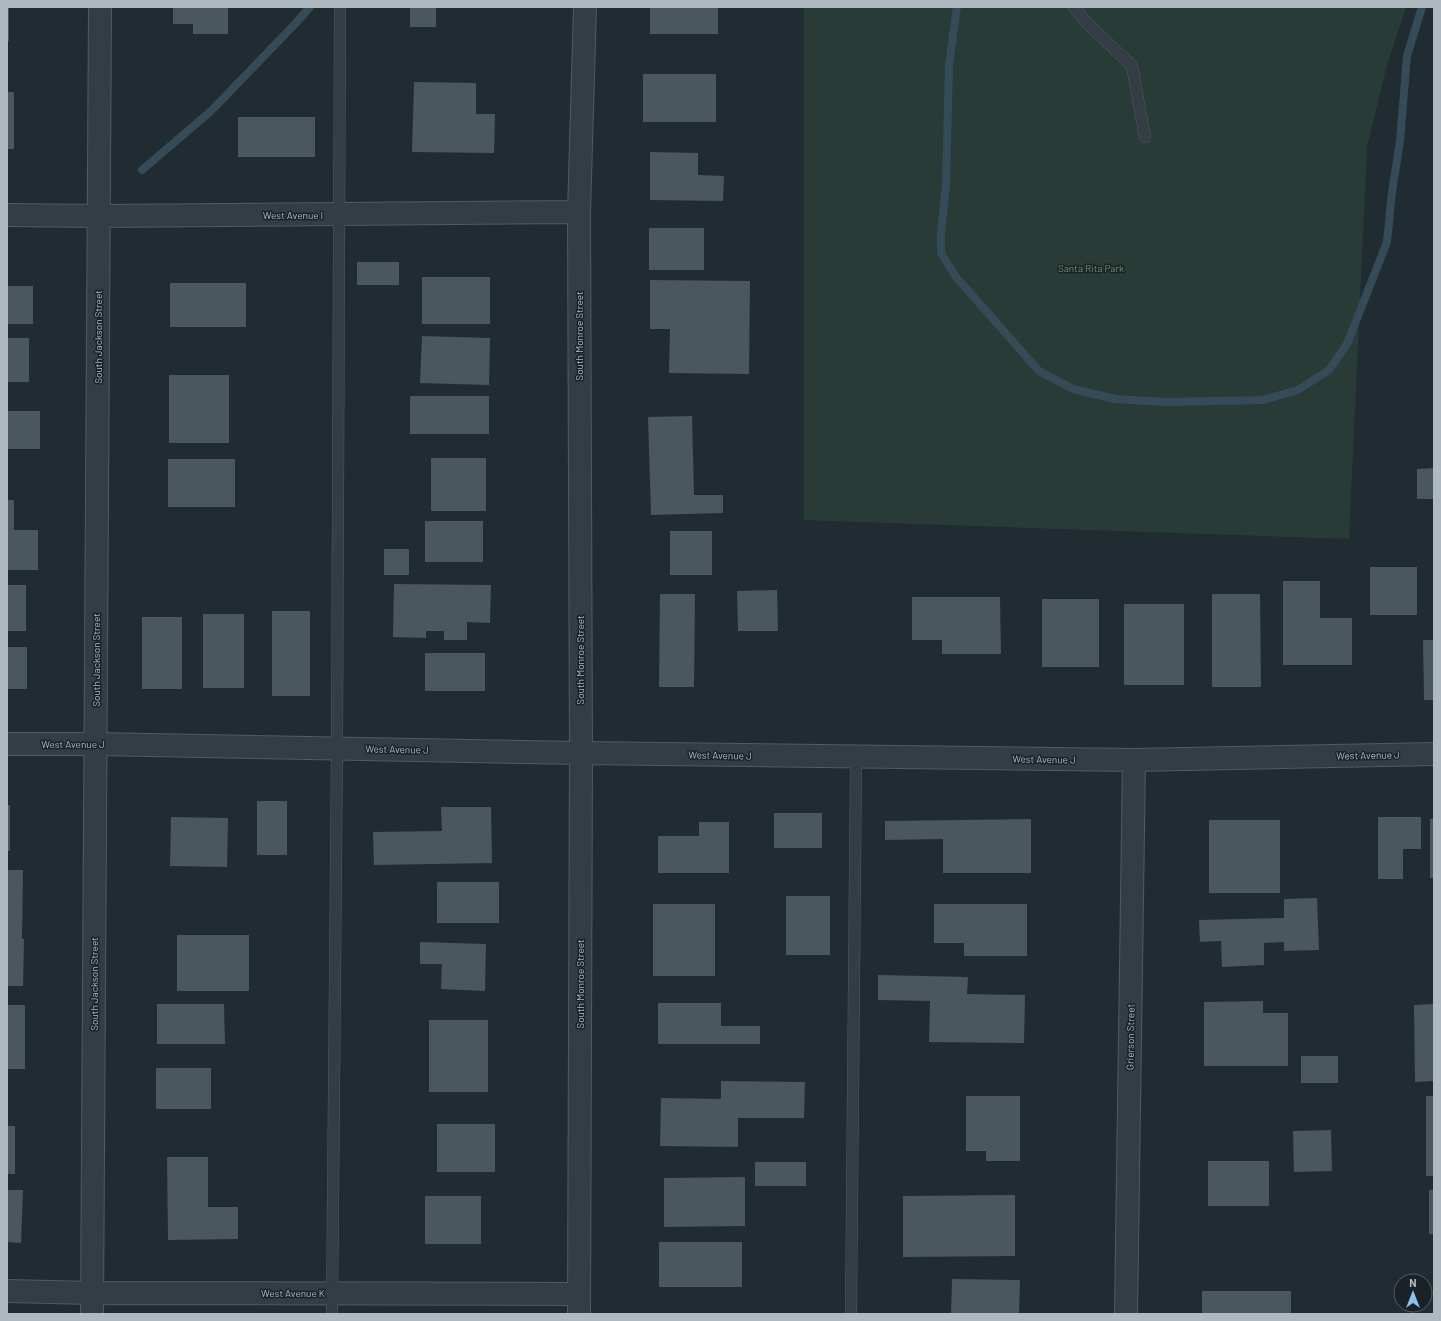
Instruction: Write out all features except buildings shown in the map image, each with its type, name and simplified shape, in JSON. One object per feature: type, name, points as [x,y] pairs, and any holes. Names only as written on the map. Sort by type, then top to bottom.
[{"type":"street","name":"South Jackson Street","points":[[92,1304],[100,7]]},
{"type":"street","name":"South Monroe Street","points":[[578,1304],[581,753],[579,212],[585,7]]},
{"type":"street","name":"West Avenue I","points":[[7,216],[579,212]]},
{"type":"street","name":"West Avenue J","points":[[7,744],[96,744],[581,753],[1134,760],[1434,754]]},
{"type":"street","name":"Grierson Street","points":[[1126,1314],[1134,760]]},
{"type":"street","name":"West Avenue K","points":[[7,1291],[92,1304],[578,1304]]},
{"type":"lane","points":[[332,1304],[337,748],[340,7]]},
{"type":"lane","points":[[1074,7],[1087,23],[1132,66],[1145,138]]},
{"type":"lane","points":[[851,1314],[856,757]]},
{"type":"green space","name":"Santa Rita Park","points":[[804,7],[1406,7],[1387,65],[1367,147],[1349,539],[804,520]]},
{"type":"waterway","points":[[142,170],[211,111],[310,7]]},
{"type":"waterway","points":[[957,7],[949,65],[946,186],[941,232],[941,253],[956,277],[1039,371],[1073,389],[1115,399],[1164,402],[1263,400],[1298,390],[1329,370],[1347,344],[1387,242],[1392,192],[1400,141],[1407,56],[1422,7]]}]
